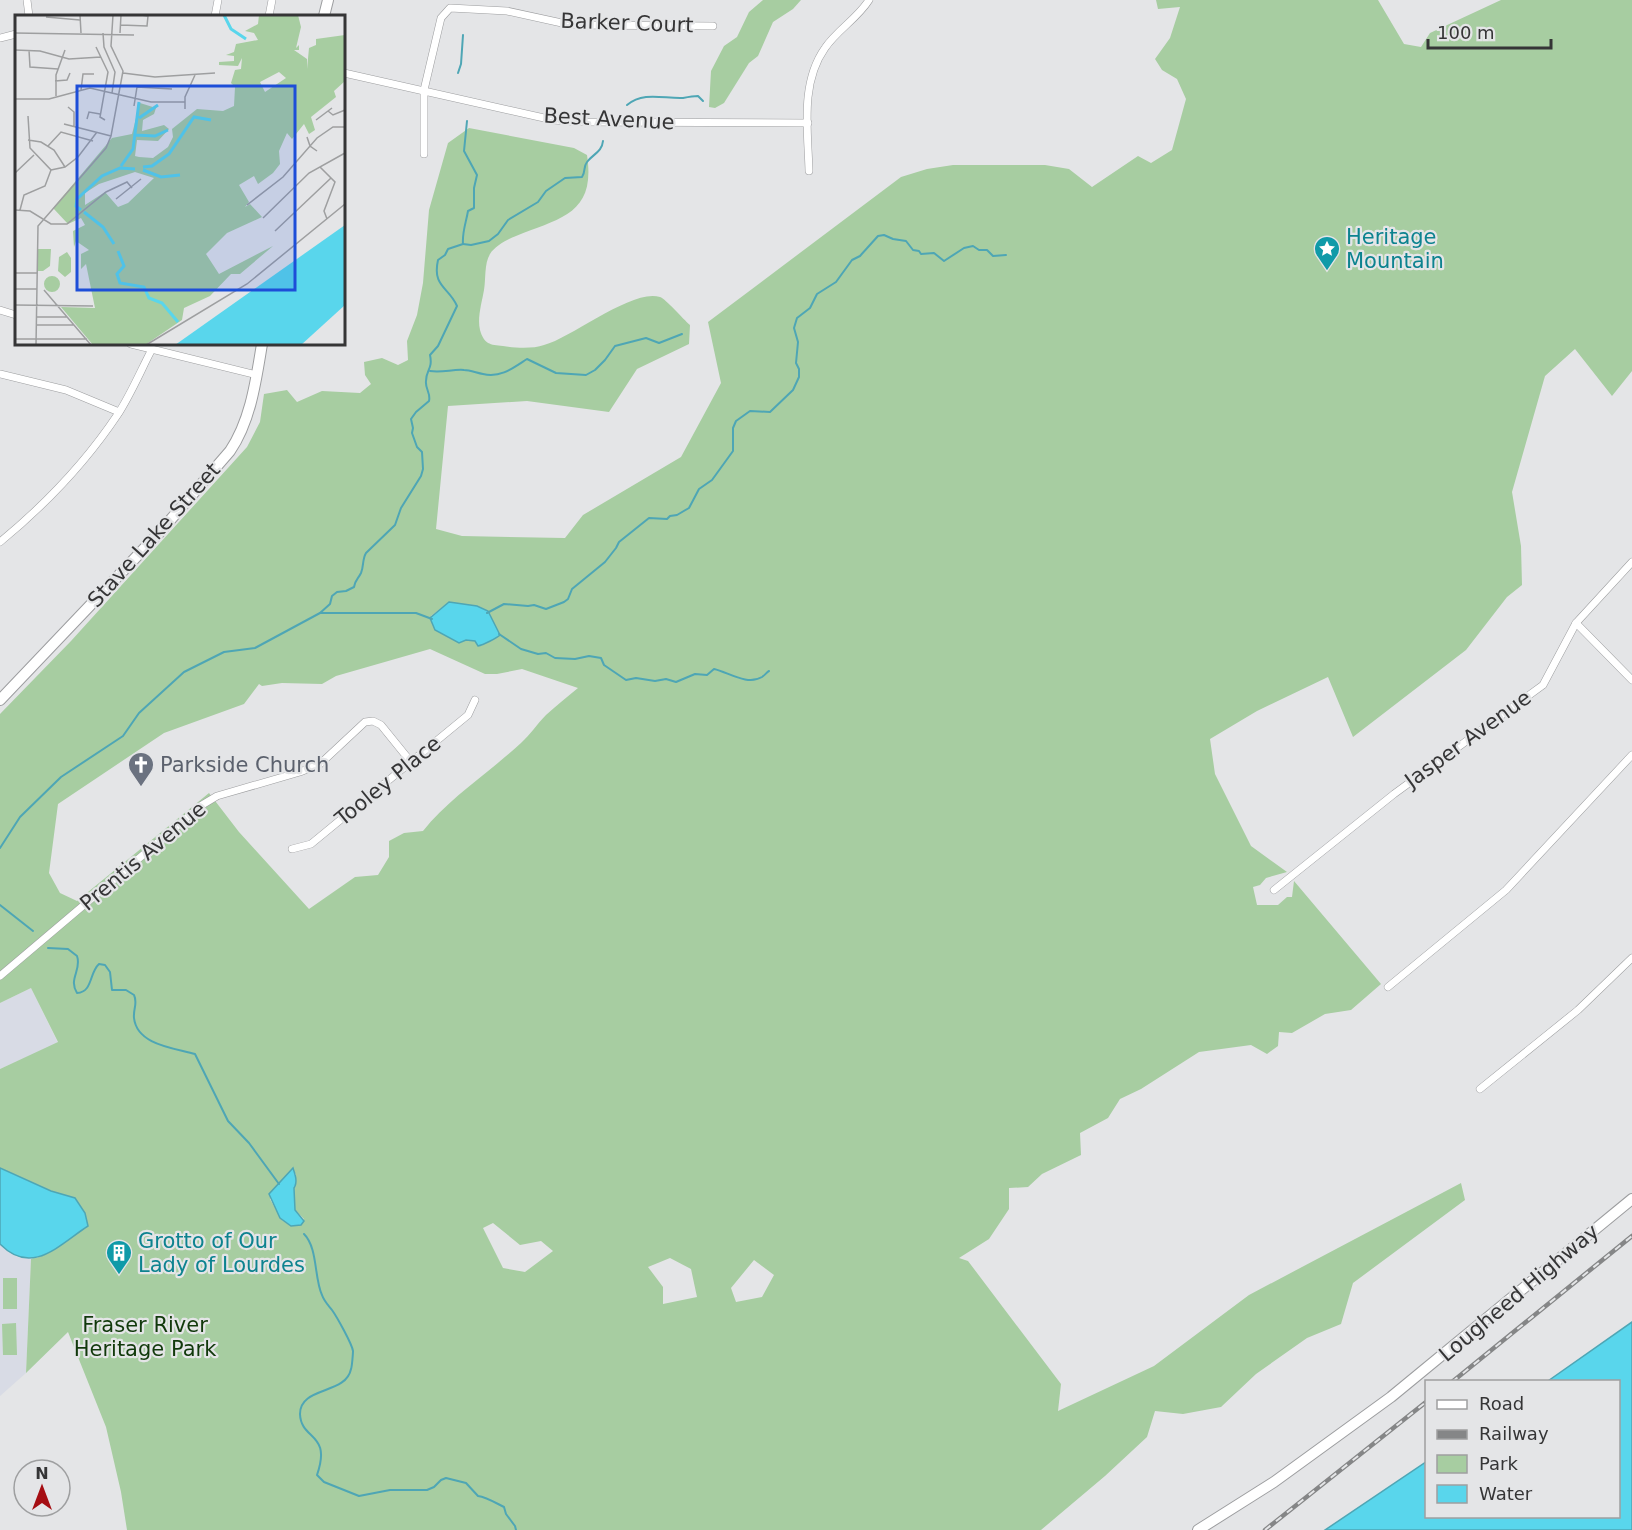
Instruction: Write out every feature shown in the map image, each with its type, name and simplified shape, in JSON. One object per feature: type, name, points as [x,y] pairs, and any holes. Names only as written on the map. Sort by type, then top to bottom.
[{"type":"main road","points":[[324,15],[328,0]]},
{"type":"main road","name":"Stave Lake Street","points":[[0,700],[159,533],[230,452],[243,429],[262,345]]},
{"type":"main road","name":"Lougheed Highway","points":[[1198,1530],[1274,1482],[1391,1397],[1632,1199]]},
{"type":"street","points":[[27,0],[29,15]]},
{"type":"street","points":[[215,15],[218,0]]},
{"type":"street","points":[[269,15],[272,0]]},
{"type":"street","points":[[809,171],[810,84],[819,59],[832,38],[861,12],[869,0]]},
{"type":"street","name":"Barker Court","points":[[424,154],[424,90],[441,18],[445,12],[454,7],[507,11],[571,25],[713,26]]},
{"type":"street","points":[[0,38],[15,34]]},
{"type":"street","name":"Best Avenue","points":[[345,73],[538,117],[566,121],[808,123]]},
{"type":"street","points":[[0,310],[15,315]]},
{"type":"street","points":[[135,345],[256,375]]},
{"type":"street","points":[[0,542],[40,507],[90,453],[119,412],[152,349]]},
{"type":"street","points":[[0,374],[66,390],[119,412]]},
{"type":"street","name":"Jasper Avenue","points":[[1274,890],[1394,794],[1543,685],[1576,622],[1632,562]]},
{"type":"street","points":[[1576,622],[1632,680]]},
{"type":"street","name":"Tooley Place","points":[[292,849],[311,844],[468,715],[475,700]]},
{"type":"street","name":"Prentis Avenue","points":[[0,976],[202,805],[217,796],[320,764],[366,722],[373,721],[381,725],[411,762]]},
{"type":"street","points":[[1388,987],[1506,890],[1632,755]]},
{"type":"street","points":[[1480,1089],[1578,1010],[1632,958]]},
{"type":"shaded area","points":[[31,988],[58,1043],[0,1069],[0,1003]]},
{"type":"shaded area","points":[[0,1244],[17,1257],[31,1259],[26,1373],[0,1396]]},
{"type":"green space","points":[[763,0],[801,0],[793,9],[773,22],[758,56],[749,63],[724,103],[715,108],[709,107],[711,71],[724,46],[737,37],[749,12]]},
{"type":"green space","name":"Fraser River Heritage Park","points":[[1156,0],[1378,0],[1404,44],[1421,47],[1430,33],[1501,0],[1632,0],[1632,371],[1612,396],[1575,349],[1545,376],[1512,492],[1521,546],[1522,585],[1507,597],[1466,650],[1353,737],[1328,677],[1257,711],[1210,739],[1215,774],[1251,846],[1287,872],[1266,878],[1260,885],[1253,887],[1257,905],[1278,905],[1287,897],[1292,897],[1294,881],[1381,984],[1351,1010],[1325,1014],[1292,1033],[1279,1032],[1278,1046],[1267,1054],[1251,1045],[1199,1052],[1141,1089],[1120,1099],[1108,1118],[1080,1133],[1081,1155],[1042,1174],[1028,1187],[1009,1188],[1009,1209],[989,1239],[959,1258],[968,1261],[1061,1384],[1058,1411],[1154,1366],[1249,1295],[1461,1183],[1465,1200],[1353,1283],[1341,1324],[1307,1338],[1256,1374],[1221,1407],[1183,1414],[1155,1411],[1147,1437],[1041,1530],[127,1530],[106,1427],[68,1332],[26,1373],[31,1259],[54,1250],[88,1225],[85,1213],[75,1198],[51,1191],[0,1168],[0,1069],[58,1042],[31,988],[0,1003],[0,714],[71,641],[247,447],[260,422],[264,394],[287,390],[297,402],[322,391],[360,393],[371,384],[365,375],[364,362],[382,358],[398,365],[408,360],[407,341],[417,315],[423,283],[429,210],[448,143],[469,128],[574,148],[587,155],[586,190],[572,211],[561,218],[509,239],[490,254],[486,267],[479,320],[480,330],[488,343],[529,348],[540,346],[556,340],[619,306],[648,296],[663,299],[690,325],[689,344],[637,369],[609,412],[527,401],[448,406],[436,529],[462,536],[565,538],[583,515],[681,457],[721,383],[708,322],[901,177],[927,169],[953,165],[1045,165],[1069,169],[1092,187],[1138,156],[1151,163],[1172,150],[1186,99],[1177,79],[1162,70],[1155,59],[1170,38],[1180,7],[1158,9]],"holes":[[[449,602],[488,611],[491,616],[489,640],[478,646],[475,641],[449,635],[431,616]],[[430,649],[485,674],[522,669],[578,688],[546,715],[509,754],[445,807],[423,831],[404,833],[389,841],[389,857],[378,875],[355,877],[309,909],[239,832],[209,793],[77,901],[60,893],[49,873],[58,804],[164,733],[244,704],[259,684],[262,686],[282,683],[322,684],[336,676]],[[293,1169],[296,1175],[295,1210],[304,1219],[299,1224],[291,1226],[282,1220],[270,1199]],[[493,1223],[520,1245],[541,1241],[553,1251],[525,1272],[503,1268],[483,1228]],[[670,1258],[691,1269],[697,1297],[663,1304],[663,1287],[648,1267]],[[754,1260],[774,1275],[762,1297],[736,1302],[731,1288]]]},
{"type":"green space","points":[[3,1278],[17,1278],[17,1309],[3,1309]]},
{"type":"green space","points":[[16,1323],[17,1355],[3,1355],[2,1324]]},
{"type":"water","points":[[449,602],[477,606],[488,611],[500,635],[478,646],[475,641],[466,640],[459,643],[435,630],[430,618]]},
{"type":"water","points":[[0,1168],[51,1191],[75,1198],[85,1213],[88,1226],[56,1248],[35,1258],[23,1258],[12,1253],[0,1244]]},
{"type":"water","points":[[293,1168],[296,1181],[295,1210],[304,1221],[301,1225],[291,1226],[280,1218],[269,1194]]},
{"type":"water","points":[[1632,1322],[1632,1530],[1325,1530],[1425,1463],[1425,1518],[1620,1518],[1620,1380],[1549,1380]]},
{"type":"waterway","points":[[458,73],[461,64],[463,35]]},
{"type":"waterway","points":[[627,105],[647,97],[698,96],[703,101]]},
{"type":"waterway","points":[[320,613],[330,604],[332,596],[337,592],[354,587],[362,570],[366,553],[395,525],[401,508],[421,476],[422,452],[417,447],[412,433],[411,419],[429,401],[426,377],[431,363],[430,355],[438,346],[457,306],[439,281],[438,260],[445,255],[448,249],[463,244],[468,211],[474,208],[474,188],[477,175],[464,151],[467,121]]},
{"type":"waterway","points":[[463,244],[471,245],[489,241],[498,234],[508,220],[538,202],[546,191],[565,178],[582,177],[586,164],[599,150],[603,141]]},
{"type":"waterway","points":[[487,613],[504,604],[534,605],[546,609],[564,602],[568,599],[572,589],[605,562],[619,542],[649,518],[667,519],[689,508],[699,489],[712,480],[733,451],[733,428],[736,421],[750,411],[770,412],[793,390],[799,377],[796,363],[798,342],[794,328],[797,318],[810,308],[817,294],[836,282],[852,260],[860,256],[878,236],[884,235],[906,241],[913,250],[921,254],[934,253],[944,261],[964,248],[973,246],[979,250],[987,250],[993,256],[1006,255]]},
{"type":"waterway","points":[[430,371],[469,370],[496,375],[527,359],[556,373],[586,375],[595,370],[615,346],[646,338],[659,343],[682,334]]},
{"type":"waterway","points":[[0,848],[20,817],[61,777],[123,736],[139,713],[184,672],[224,652],[255,648],[320,613],[416,613],[432,619]]},
{"type":"waterway","points":[[499,634],[521,649],[538,654],[546,653],[555,658],[575,659],[589,656],[601,658],[604,665],[626,680],[666,679],[676,682],[695,674],[707,675],[714,669],[750,680],[762,677],[769,671]]},
{"type":"waterway","points":[[0,905],[33,931]]},
{"type":"waterway","points":[[48,948],[68,949],[77,956],[78,966],[74,979],[77,993],[86,989],[99,964],[105,965],[110,972],[112,990],[126,990],[134,995],[136,1001],[134,1018],[142,1034],[158,1044],[195,1054],[228,1121],[249,1143],[279,1184]]},
{"type":"waterway","points":[[304,1234],[312,1247],[323,1297],[341,1324],[353,1351],[351,1368],[347,1377],[341,1383],[315,1394],[302,1405],[300,1414],[302,1423],[321,1451],[317,1475],[324,1482],[359,1496],[390,1490],[427,1490],[446,1478],[466,1483],[478,1496],[504,1507],[516,1530]]},
{"type":"railway","points":[[1454,1380],[1632,1236]]},
{"type":"railway","points":[[1265,1530],[1425,1403]]},
{"type":"place","name":"Heritage Mountain","points":[[1327,272]]},
{"type":"place","name":"Parkside Church","points":[[141,788]]},
{"type":"place","name":"Grotto of Our Lady of Lourdes","points":[[119,1276]]}]
